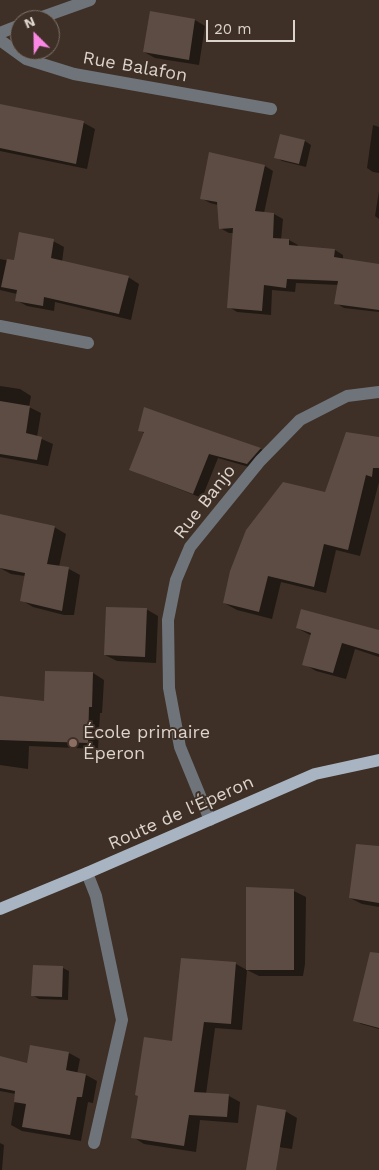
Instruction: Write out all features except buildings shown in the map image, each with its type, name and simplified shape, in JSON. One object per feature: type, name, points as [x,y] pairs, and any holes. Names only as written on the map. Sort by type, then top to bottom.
[{"type":"main road","name":"Route de l'Éperon","points":[[0,909],[315,774],[379,760]]},
{"type":"street","points":[[60,11],[90,0]]},
{"type":"street","name":"Rue Balafon","points":[[0,40],[26,59],[74,74],[271,109]]},
{"type":"street","points":[[0,326],[88,343]]},
{"type":"street","name":"Rue Banjo","points":[[210,820],[180,747],[169,688],[168,620],[176,580],[190,547],[260,460],[300,420],[347,396],[379,392]]},
{"type":"street","points":[[87,873],[96,896],[122,1020],[94,1143]]},
{"type":"place","name":"École primaire Éperon","points":[[73,743]]}]
